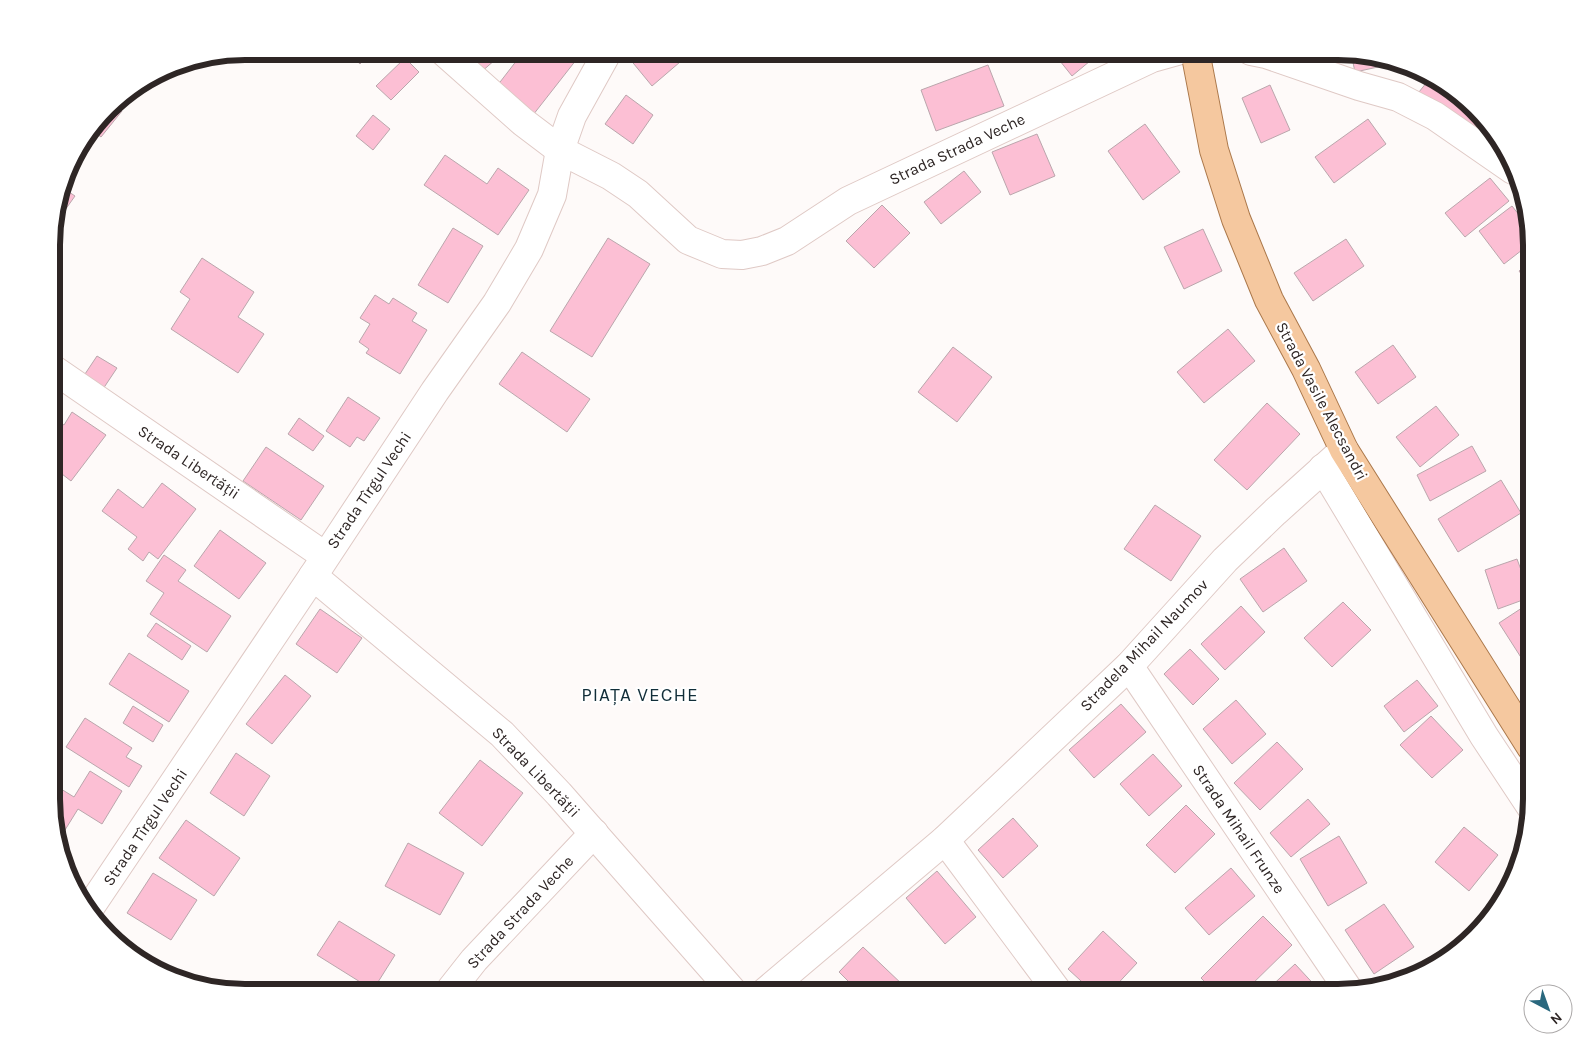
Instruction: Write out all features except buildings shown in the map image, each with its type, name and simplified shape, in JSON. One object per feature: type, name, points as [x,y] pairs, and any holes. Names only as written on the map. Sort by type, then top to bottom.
[{"type":"main road","name":"Strada Vasile Alecsandri","points":[[1197,60],[1214,150],[1236,219],[1269,300],[1306,369],[1344,450],[1523,734]]},
{"type":"street","points":[[453,60],[523,122],[560,150]]},
{"type":"street","name":"Strada Tîrgul Vechi","points":[[93,905],[435,390],[497,303],[529,250],[552,195],[560,150],[572,116],[603,60]]},
{"type":"street","name":"Strada Strada Veche","points":[[560,150],[610,176],[638,194],[688,240],[722,254],[742,255],[762,251],[787,241],[848,200],[1148,60]]},
{"type":"street","points":[[1283,60],[1359,86],[1398,97],[1435,116],[1505,164]]},
{"type":"street","name":"Strada Libertății","points":[[60,374],[319,566],[502,734],[594,833],[726,984]]},
{"type":"street","name":"Stradela Mihail Naumov","points":[[774,984],[945,840],[1129,666],[1225,560],[1344,450]]},
{"type":"street","points":[[1323,468],[1484,736],[1523,795]]},
{"type":"street","name":"Strada Mihail Frunze","points":[[1129,666],[1345,984]]},
{"type":"street","name":"Strada Strada Veche","points":[[455,984],[474,960],[594,833]]},
{"type":"street","points":[[945,840],[1052,984]]},
{"type":"district","name":"PIAȚA VECHE","points":[[640,695]]}]
